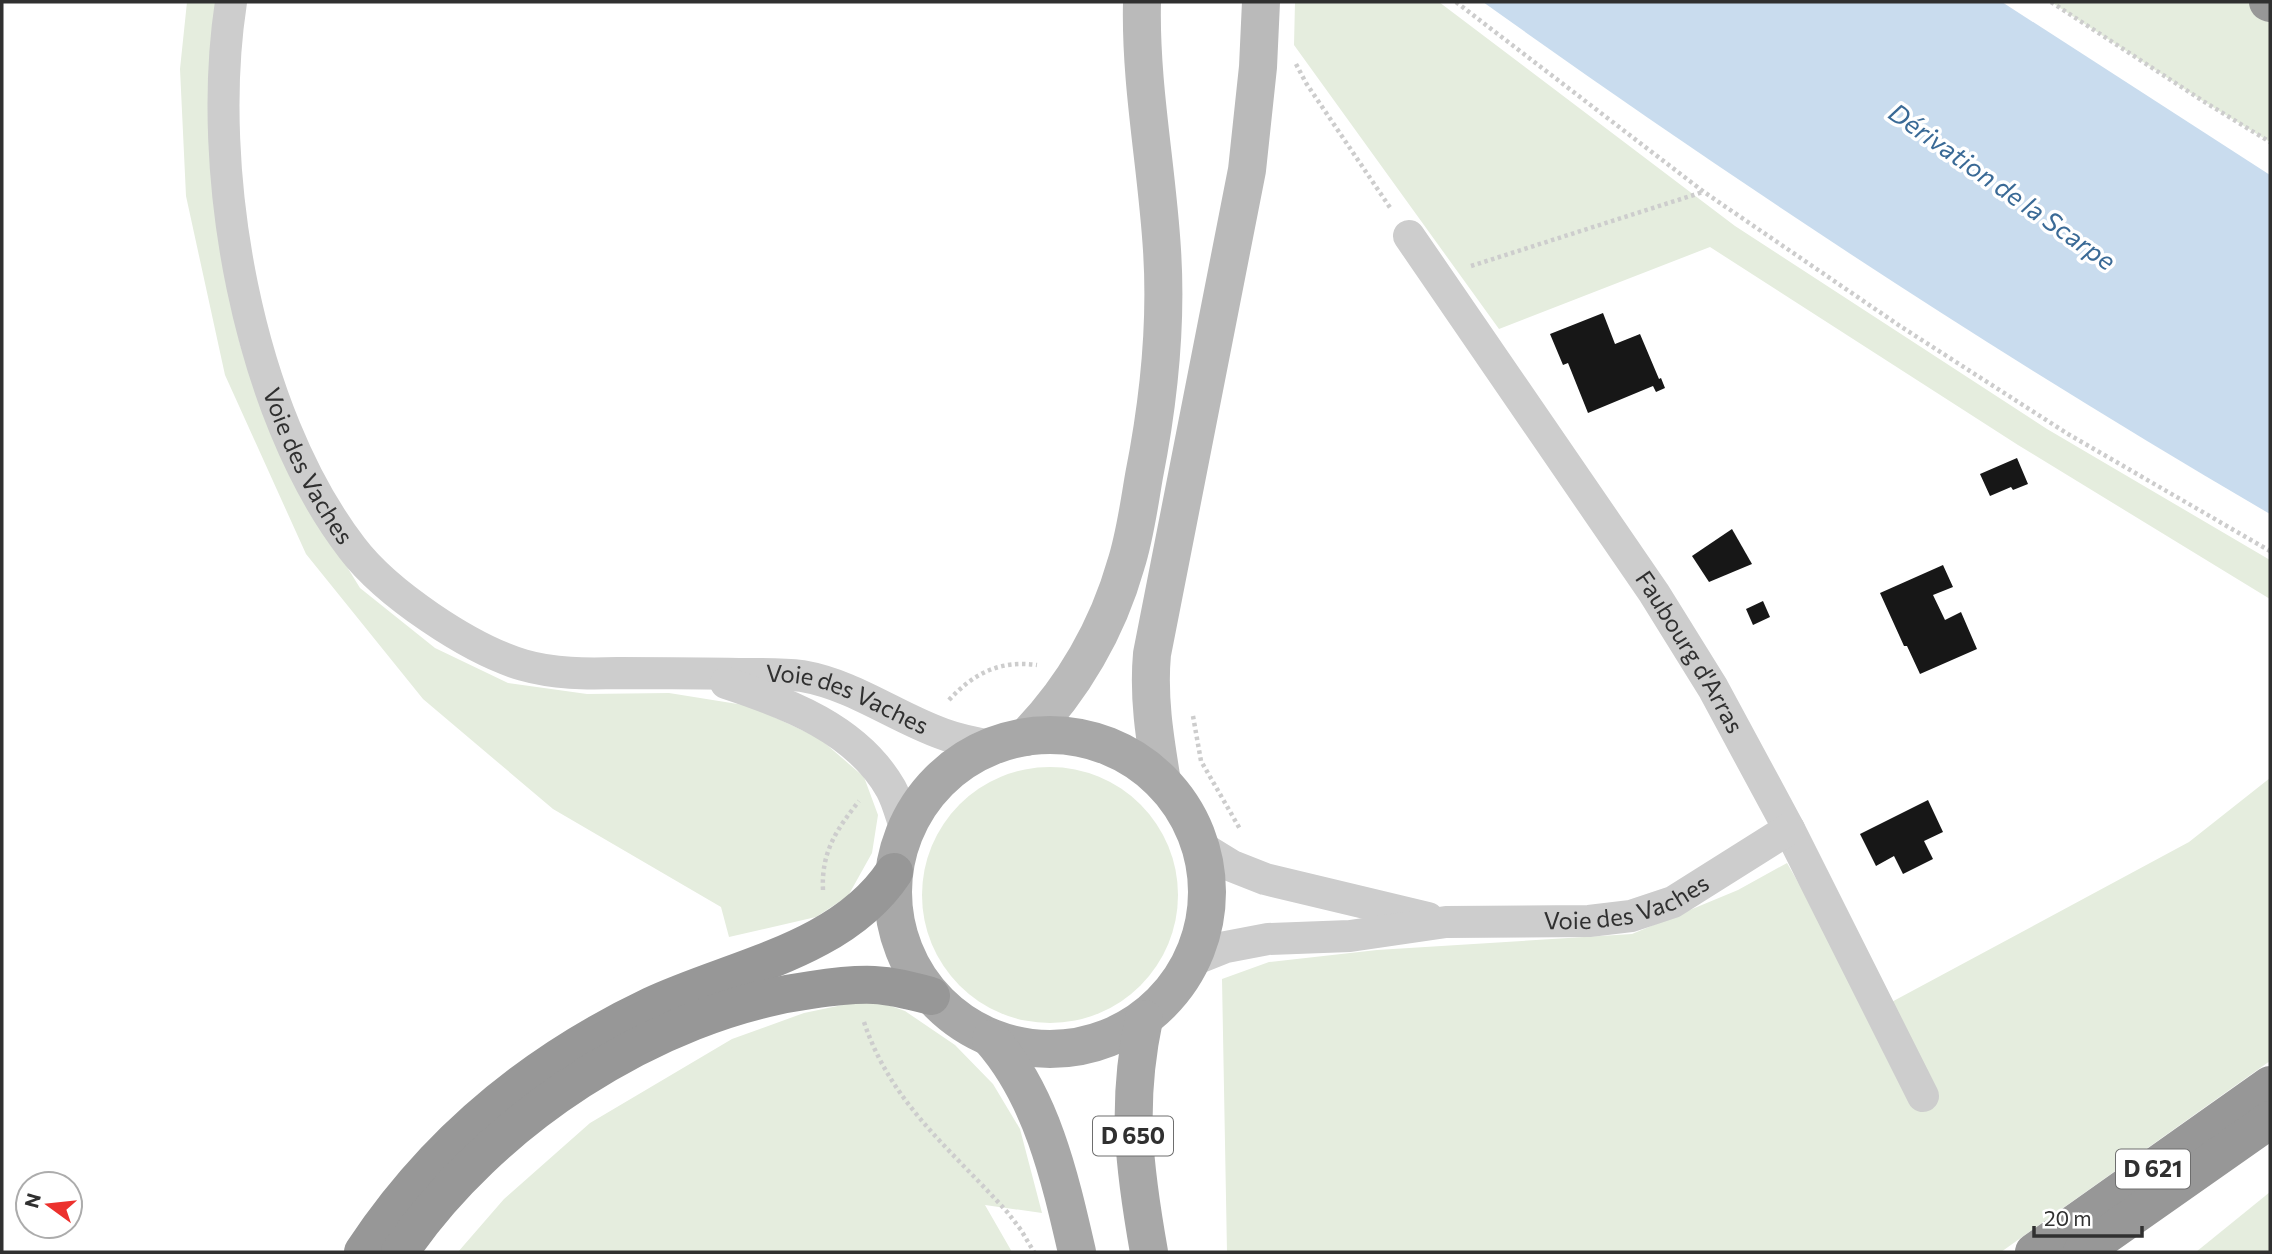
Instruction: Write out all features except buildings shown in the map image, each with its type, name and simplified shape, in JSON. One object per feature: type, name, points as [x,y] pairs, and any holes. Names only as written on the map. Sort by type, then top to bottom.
[{"type":"highway","points":[[363,1252],[400,1200],[450,1147],[502,1098],[557,1057],[654,1005],[793,949],[833,929],[876,896],[894,872]]},
{"type":"highway","points":[[400,1252],[429,1214],[480,1161],[535,1112],[592,1072],[656,1037],[717,1013],[776,996],[852,985],[887,986],[931,996]]},
{"type":"highway","name":"D 621","points":[[2034,1252],[2270,1085]]},
{"type":"highway","points":[[2113,1252],[2166,1212],[2261,1126]]},
{"type":"highway","name":"D 621","points":[[2082,1252],[2261,1126]]},
{"type":"main road","points":[[1009,741],[1055,735],[1100,743],[1133,759],[1162,782],[1189,819],[1200,847],[1207,880],[1206,913],[1198,945],[1191,961],[1166,998],[1144,1019],[1101,1041],[1070,1049],[1022,1048],[990,1039],[953,1017],[931,996],[914,972],[902,945],[894,909],[894,872],[906,830],[920,803],[940,779],[965,760],[1009,741],[1051,710],[1076,674],[1108,614],[1127,562],[1154,425],[1165,320],[1163,259],[1144,91],[1142,2]]},
{"type":"main road","points":[[1162,782],[1150,697],[1153,654],[1247,170],[1256,92],[1261,2]]},
{"type":"main road","name":"D 650","points":[[1144,1019],[1134,1074],[1132,1126],[1137,1183],[1149,1252]]},
{"type":"main road","points":[[990,1039],[1008,1058],[1031,1098],[1062,1194],[1077,1252]]},
{"type":"street","name":"Voie des Vaches","points":[[231,2],[224,82],[225,152],[232,227],[255,340],[281,415],[320,500],[354,551],[386,583],[432,619],[483,650],[525,666],[567,673],[802,676],[844,687],[956,738],[1009,741]]},
{"type":"street","name":"Faubourg d'Arras","points":[[1409,236],[1661,603],[1727,712],[1923,1096]]},
{"type":"street","name":"Voie des Vaches","points":[[698,673],[783,703],[809,715],[849,742],[881,774],[897,804],[906,830]]},
{"type":"street","name":"Voie des Vaches","points":[[1191,961],[1226,947],[1258,940],[1375,933],[1447,922],[1590,921],[1631,916],[1673,902],[1789,829]]},
{"type":"street","name":"Voie des Vaches","points":[[1200,847],[1232,866],[1265,879],[1447,922]]},
{"type":"path","points":[[1456,2],[1704,192],[1900,326],[2068,434],[2270,551]]},
{"type":"path","points":[[2051,2],[2270,142]]},
{"type":"path","points":[[1291,55],[1306,83],[1409,236]]},
{"type":"path","points":[[1437,276],[1704,192]]},
{"type":"path","points":[[925,726],[969,681],[984,671],[1022,663],[1076,674]]},
{"type":"path","points":[[1150,697],[1186,708],[1192,716],[1201,761],[1220,790],[1236,823],[1246,835]]},
{"type":"path","points":[[833,929],[822,884],[824,860],[839,826],[881,774]]},
{"type":"path","points":[[852,985],[871,1044],[880,1063],[909,1107],[1008,1213],[1034,1252]]},
{"type":"green space","points":[[187,2],[222,2],[216,209],[240,345],[288,471],[360,588],[435,648],[508,683],[587,694],[669,693],[750,706],[819,738],[864,777],[878,815],[872,853],[848,896],[816,917],[729,937],[721,907],[553,809],[423,699],[306,554],[225,375],[186,196],[180,69]]},
{"type":"green space","points":[[1295,2],[1439,2],[1735,226],[2047,429],[2270,560],[2270,599],[2018,445],[1710,247],[1499,329],[1294,45]]},
{"type":"green space","points":[[2051,2],[2270,2],[2270,142],[2203,101]]},
{"type":"green space","points":[[1050,767],[1087,773],[1110,782],[1131,796],[1149,814],[1168,846],[1178,895],[1172,932],[1163,955],[1149,976],[1131,994],[1099,1013],[1050,1023],[1013,1017],[990,1008],[969,994],[951,976],[932,944],[922,895],[928,858],[937,835],[951,814],[969,796],[1001,777]]},
{"type":"green space","points":[[2270,778],[2270,1061],[2001,1252],[1227,1252],[1222,979],[1269,962],[1377,950],[1632,934],[1738,890],[1787,863],[1873,1012],[2189,842]]},
{"type":"green space","points":[[871,999],[905,1011],[955,1045],[993,1084],[1020,1129],[1042,1213],[985,1205],[1012,1252],[458,1252],[504,1199],[590,1123],[732,1039],[804,1013]]},
{"type":"green space","points":[[2270,1192],[2270,1252],[2196,1252]]},
{"type":"water","name":"Dérivation de la Scarpe","points":[[1483,2],[2002,2],[2270,175],[2270,514],[2069,393],[1871,267],[1676,137]]}]
